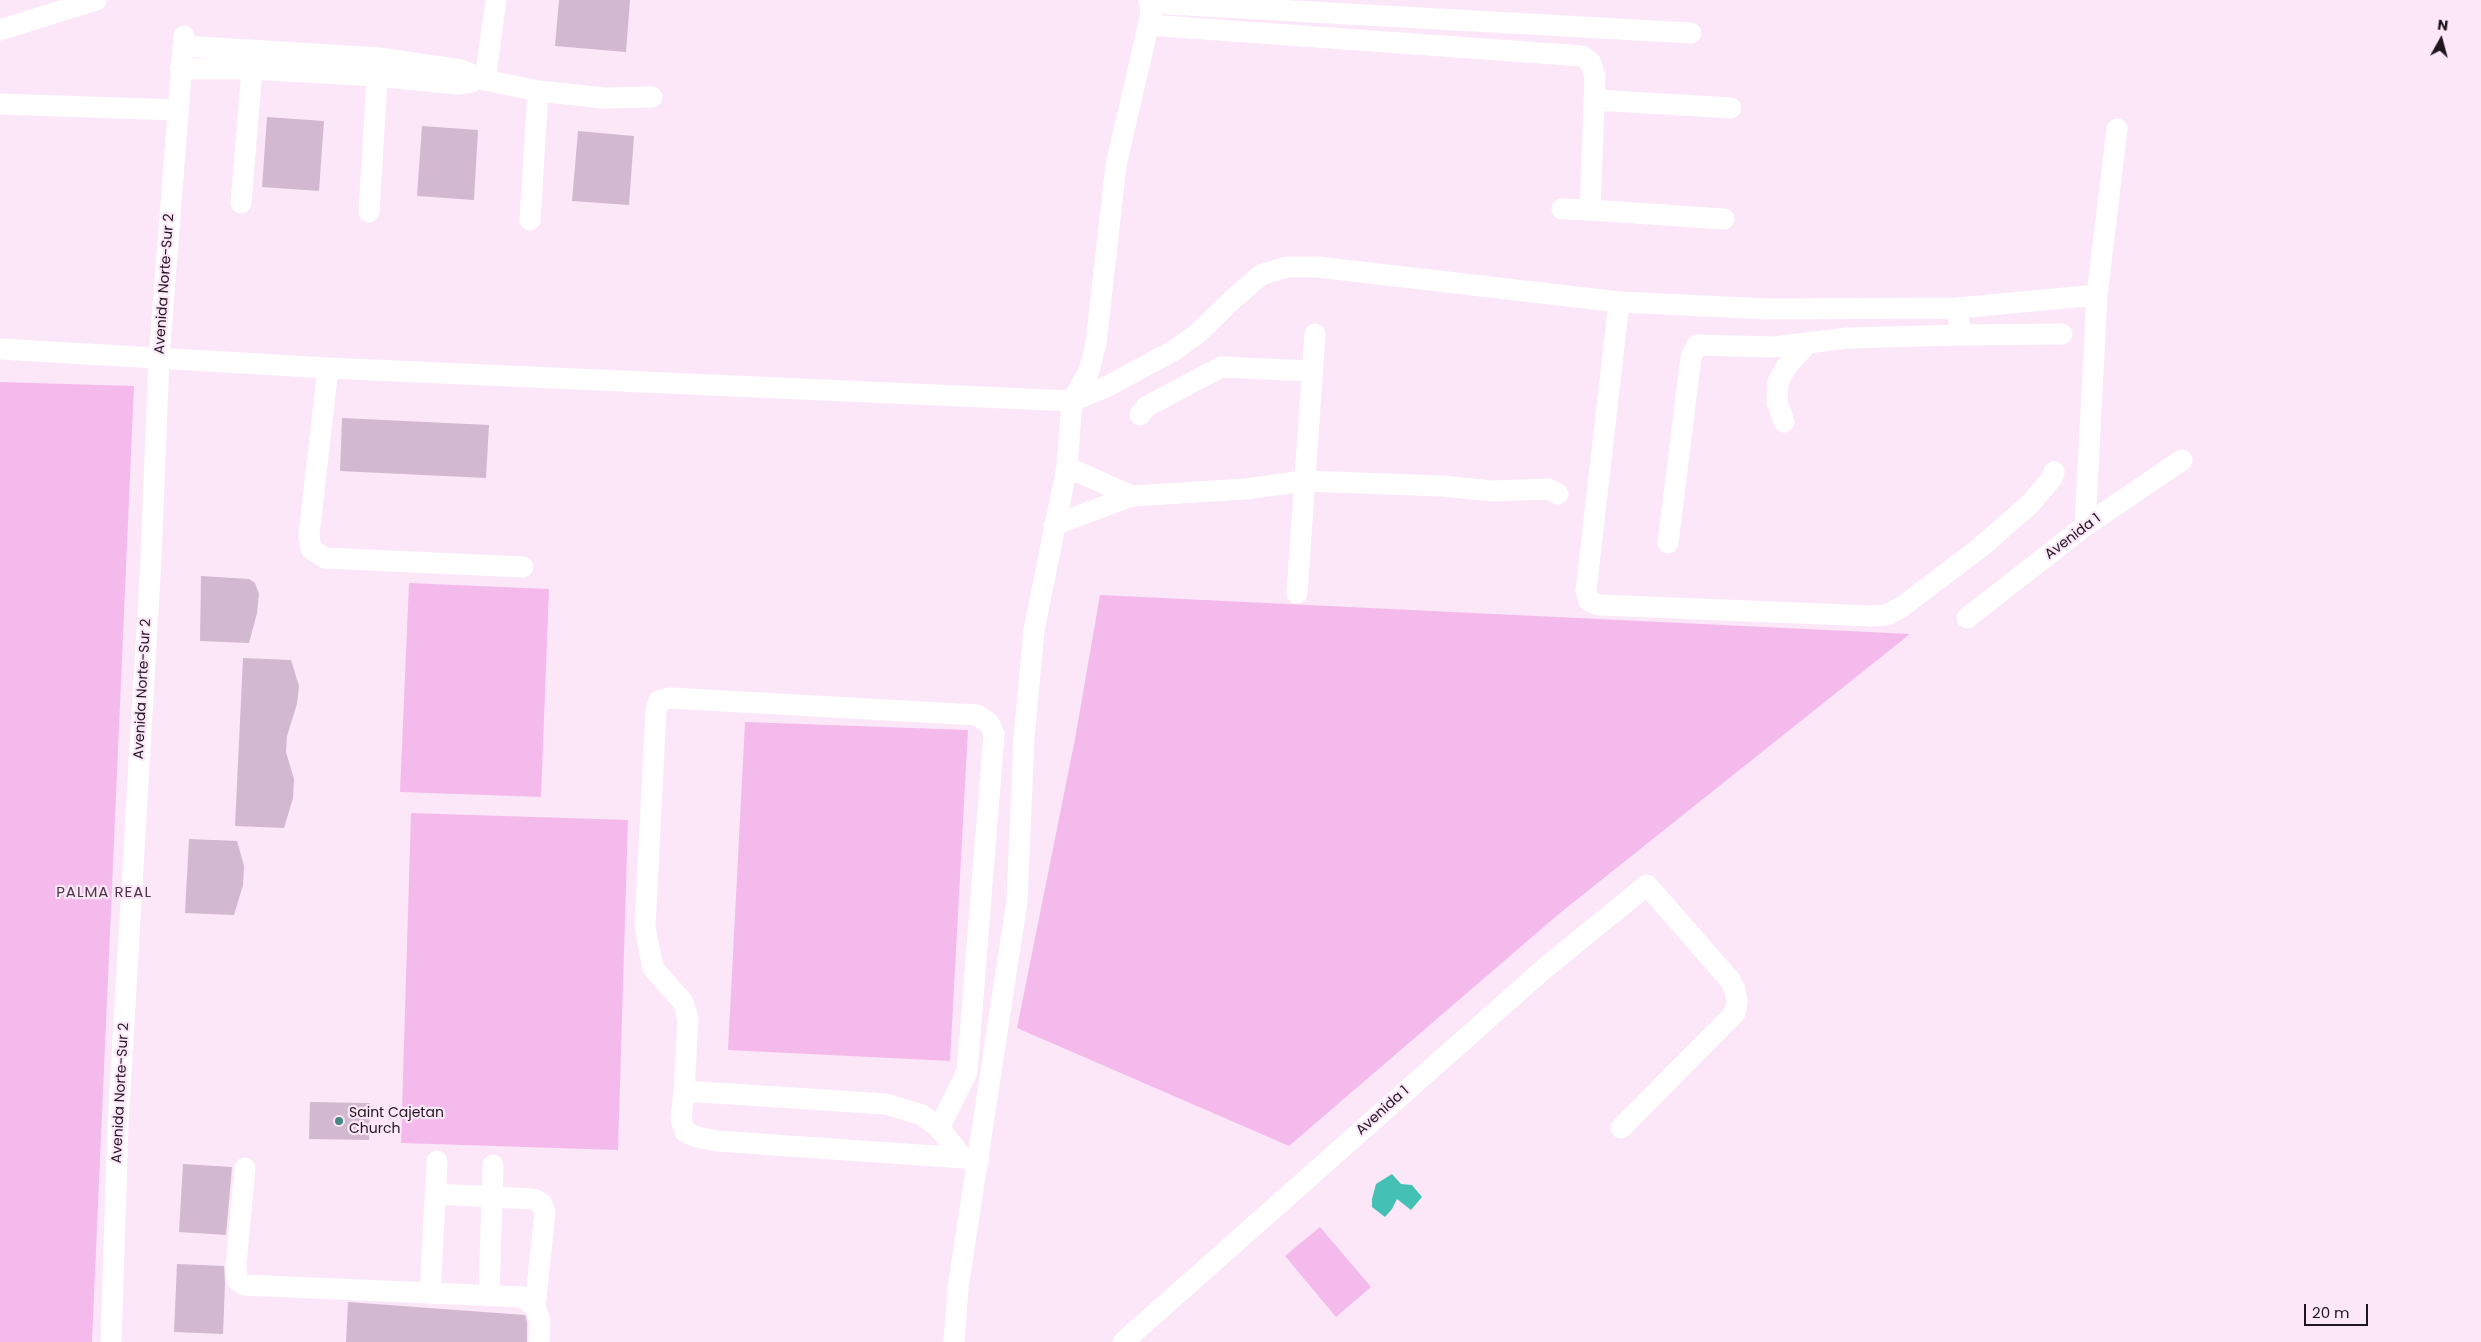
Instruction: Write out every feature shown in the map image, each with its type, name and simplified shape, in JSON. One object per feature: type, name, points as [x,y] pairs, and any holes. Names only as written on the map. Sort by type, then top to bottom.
[{"type":"street","points":[[0,30],[96,0]]},
{"type":"street","points":[[485,80],[496,0]]},
{"type":"street","points":[[954,1342],[971,1159],[1018,891],[1029,667],[1034,630],[1067,467],[1072,401],[1089,371],[1096,343],[1116,165],[1151,14],[1149,1],[1690,33]]},
{"type":"street","points":[[1148,25],[1582,56],[1591,63],[1596,100],[1590,210]]},
{"type":"street","name":"Avenida Norte-Sur 2","points":[[112,1342],[118,1125],[151,559],[159,358],[183,41],[253,59]]},
{"type":"street","points":[[241,203],[253,59]]},
{"type":"street","points":[[180,69],[253,59],[378,67],[458,84],[485,80],[538,91],[604,98],[652,97]]},
{"type":"street","points":[[369,212],[378,67]]},
{"type":"street","points":[[530,220],[538,91]]},
{"type":"street","points":[[1596,100],[1731,108]]},
{"type":"street","points":[[0,104],[177,110]]},
{"type":"street","points":[[2085,526],[2097,295],[2117,129]]},
{"type":"street","points":[[1562,209],[1724,219]]},
{"type":"street","points":[[0,349],[328,368],[1072,401],[1106,387],[1173,351],[1197,334],[1232,299],[1261,275],[1286,267],[1318,267],[1618,302],[1768,308],[1958,308],[2097,295]]},
{"type":"street","points":[[1618,302],[1586,590],[1589,601],[1599,605],[1872,616],[1887,615],[1903,606],[1981,547],[2031,503],[2052,478],[2054,472]]},
{"type":"street","points":[[1958,308],[1960,335]]},
{"type":"street","points":[[1297,593],[1310,371],[1315,334]]},
{"type":"street","points":[[1668,543],[1691,357],[1697,345],[1774,347],[1848,338],[2062,334]]},
{"type":"street","points":[[1784,422],[1777,402],[1778,382],[1786,367],[1808,343]]},
{"type":"street","points":[[1140,415],[1146,407],[1221,367],[1310,371]]},
{"type":"street","points":[[328,368],[309,535],[311,549],[325,558],[523,567]]},
{"type":"street","name":"Avenida 1","points":[[1967,618],[2085,526],[2182,460]]},
{"type":"street","points":[[1067,467],[1132,496]]},
{"type":"street","points":[[1054,525],[1132,496],[1246,489],[1304,481],[1442,486],[1492,491],[1548,489],[1558,494]]},
{"type":"street","points":[[939,1128],[964,1079],[969,1054],[994,734],[989,723],[977,715],[670,698],[659,701],[656,710],[645,927],[653,968],[683,1002],[688,1019],[681,1119],[685,1132],[697,1137],[717,1141],[971,1159]]},
{"type":"street","name":"Avenida 1","points":[[1123,1342],[1545,968],[1646,885],[1730,980],[1735,990],[1737,1002],[1735,1013],[1621,1128]]},
{"type":"street","points":[[684,1091],[886,1104],[922,1115],[939,1128],[971,1159]]},
{"type":"street","points":[[430,1294],[437,1161]]},
{"type":"street","points":[[489,1296],[493,1165]]},
{"type":"street","points":[[245,1168],[236,1264],[237,1280],[244,1285],[523,1297],[535,1307]]},
{"type":"street","points":[[435,1194],[532,1199],[541,1203],[545,1212],[535,1307],[540,1320],[539,1342]]},
{"type":"shaded area","points":[[0,382],[134,386],[92,1342],[0,1342]]},
{"type":"shaded area","points":[[409,583],[549,589],[541,797],[400,792]]},
{"type":"shaded area","points":[[1100,595],[1910,634],[1560,913],[1289,1146],[1017,1028],[1075,739]]},
{"type":"shaded area","points":[[745,722],[968,730],[950,1061],[728,1050]]},
{"type":"shaded area","points":[[411,813],[628,820],[618,1150],[401,1143]]},
{"type":"shaded area","points":[[1392,1174],[1401,1184],[1412,1185],[1422,1197],[1411,1210],[1397,1199],[1385,1217],[1372,1207],[1372,1199],[1376,1184]]},
{"type":"shaded area","points":[[1320,1227],[1371,1287],[1336,1317],[1285,1256]]},
{"type":"building","points":[[559,0],[630,0],[626,52],[555,46]]},
{"type":"building","points":[[267,117],[324,121],[319,191],[262,187]]},
{"type":"building","points":[[422,126],[478,130],[474,200],[417,196]]},
{"type":"building","points":[[578,131],[634,136],[629,205],[572,201]]},
{"type":"building","points":[[342,418],[489,425],[486,478],[340,471]]},
{"type":"building","points":[[201,576],[249,579],[255,583],[259,594],[257,613],[249,643],[200,641]]},
{"type":"building","points":[[243,658],[291,660],[299,686],[297,704],[287,736],[286,752],[294,779],[293,798],[284,828],[235,826]]},
{"type":"building","points":[[189,839],[237,841],[244,866],[243,885],[234,915],[185,913]]},
{"type":"building","name":"Saint Cajetan Church","points":[[310,1102],[370,1103],[369,1140],[309,1139]]},
{"type":"building","points":[[183,1164],[232,1167],[226,1235],[179,1232]]},
{"type":"building","points":[[177,1264],[224,1266],[223,1334],[174,1332]]},
{"type":"building","points":[[348,1302],[525,1315],[527,1342],[346,1342]]},
{"type":"place","name":"Saint Cajetan Church","points":[[339,1121]]},
{"type":"district","name":"PALMA REAL","points":[[104,893]]}]
